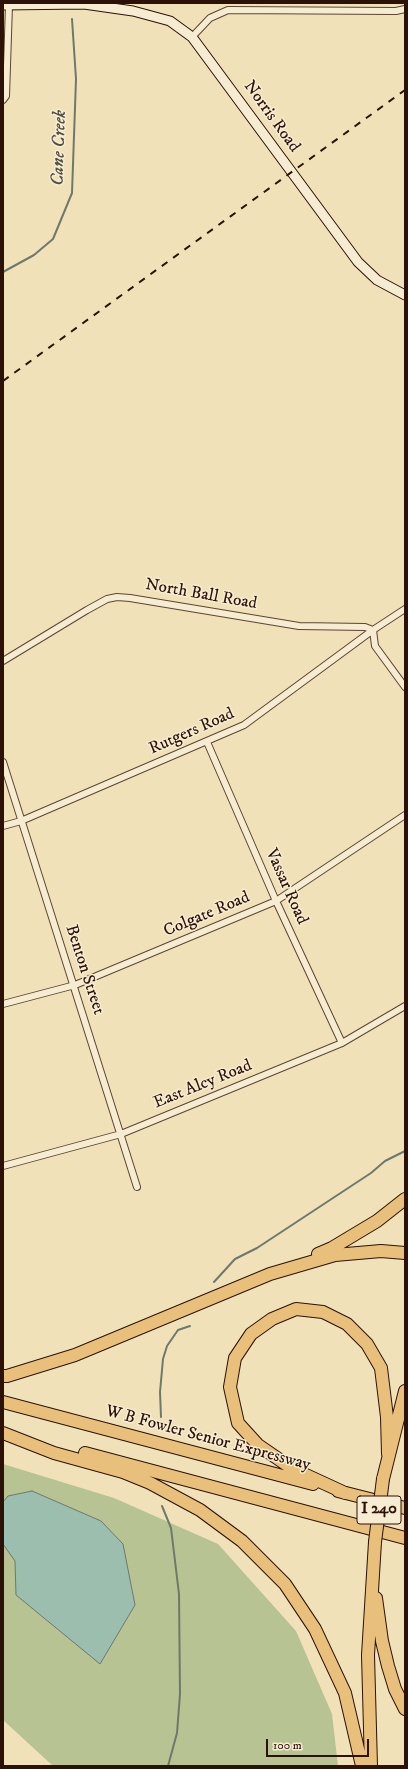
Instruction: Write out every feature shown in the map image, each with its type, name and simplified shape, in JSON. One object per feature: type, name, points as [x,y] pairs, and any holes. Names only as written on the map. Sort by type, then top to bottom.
[{"type":"highway","points":[[3,1376],[75,1355],[332,1248],[377,1221],[405,1199]]},
{"type":"highway","points":[[270,1274],[334,1255],[381,1251],[405,1253]]},
{"type":"highway","points":[[345,1493],[292,1469],[258,1445],[238,1423],[230,1388],[235,1358],[251,1334],[272,1319],[296,1310],[323,1312],[347,1324],[367,1344],[380,1368],[387,1417],[388,1454]]},
{"type":"highway","name":"I 240","points":[[373,1569],[383,1479],[388,1454],[405,1391]]},
{"type":"highway","name":"W B Fowler Senior Expressway","points":[[3,1402],[405,1508]]},
{"type":"highway","points":[[3,1432],[405,1538]]},
{"type":"highway","points":[[3,1432],[54,1453],[123,1472],[150,1483],[200,1510],[242,1541],[285,1584],[314,1629],[345,1694],[362,1766]]},
{"type":"highway","points":[[373,1569],[384,1653],[393,1683],[405,1709]]},
{"type":"highway","points":[[371,1766],[368,1655],[373,1569]]},
{"type":"main road","name":"Norris Road","points":[[6,5],[84,4],[133,11],[170,21],[192,37],[358,262],[377,280],[405,295]]},
{"type":"street","points":[[3,100],[6,96],[6,5]]},
{"type":"street","points":[[192,37],[210,18],[228,10],[396,11],[405,9]]},
{"type":"street","name":"North Ball Road","points":[[3,661],[87,610],[107,599],[117,597],[299,626],[365,627],[373,630]]},
{"type":"street","points":[[405,609],[373,630],[375,646],[405,687]]},
{"type":"street","name":"Rutgers Road","points":[[3,826],[21,821],[244,725],[373,630]]},
{"type":"street","name":"Vassar Road","points":[[207,742],[276,901],[342,1043]]},
{"type":"street","name":"Benton Street","points":[[3,762],[75,985],[137,1187]]},
{"type":"street","name":"Colgate Road","points":[[3,1004],[75,985],[276,901],[405,815]]},
{"type":"street","name":"East Alcy Road","points":[[3,1166],[121,1134],[342,1043],[405,1006]]},
{"type":"green space","points":[[3,1464],[114,1498],[218,1544],[296,1631],[332,1714],[338,1766],[53,1766],[3,1720]]},
{"type":"shaded area","points":[[32,1491],[101,1521],[123,1544],[135,1605],[100,1664],[16,1595],[15,1561],[3,1544],[3,1502],[8,1496]]},
{"type":"waterway","name":"Cane Creek","points":[[3,272],[34,255],[53,239],[72,193],[76,79],[72,19]]},
{"type":"waterway","points":[[214,1282],[235,1259],[257,1248],[371,1173],[385,1161],[405,1151]]},
{"type":"waterway","points":[[161,1417],[160,1392],[163,1359],[167,1346],[178,1330],[190,1326]]},
{"type":"waterway","points":[[162,1506],[171,1528],[179,1594],[180,1694],[177,1733],[168,1766]]},
{"type":"railway","points":[[3,381],[405,90]]}]
